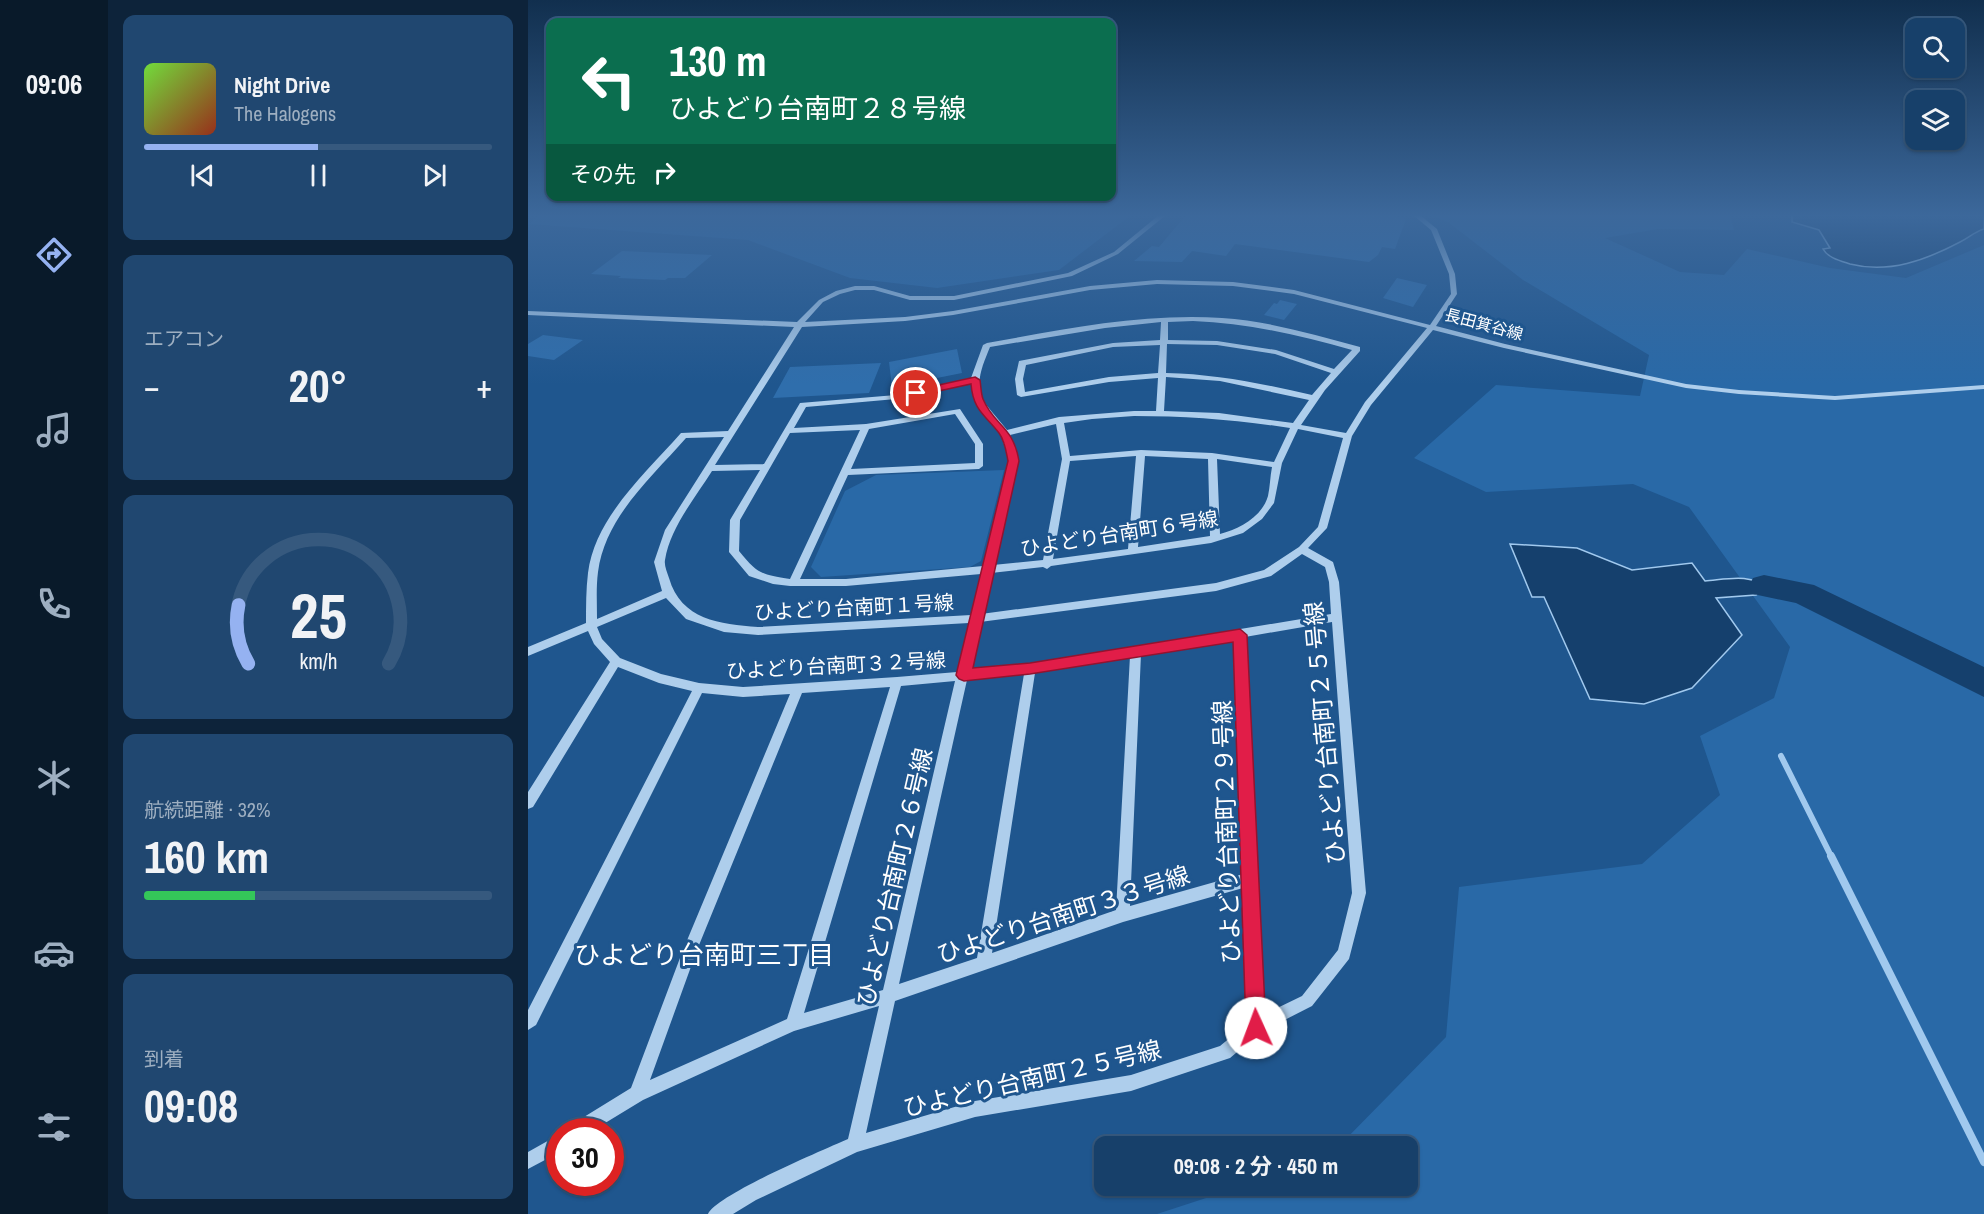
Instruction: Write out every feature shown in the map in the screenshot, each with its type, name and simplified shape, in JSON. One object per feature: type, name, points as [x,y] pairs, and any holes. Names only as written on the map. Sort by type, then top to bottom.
[{"type":"street","name":"ひよどり台南町１号線","points":[[1077,272],[1070,275],[954,298],[910,298],[874,288],[855,288],[838,292],[821,301],[799,326],[670,530],[659,562],[668,593],[690,616],[724,628],[758,631],[975,619],[1216,587],[1267,573],[1302,549],[1322,528],[1348,435],[1368,404],[1433,326],[1454,294],[1451,272]]},
{"type":"street","name":"長田箕谷線","points":[[528,314],[799,326],[905,319],[1090,288],[1157,282],[1233,284],[1294,292],[1504,346],[1686,386],[1748,393],[1835,398],[1984,387]]},
{"type":"street","name":"長田箕谷線","points":[[528,306],[680,314],[799,326]]},
{"type":"street","points":[[1160,411],[1165,319],[1113,323],[987,345],[975,380],[977,398],[987,414],[1005,433],[1059,420],[1160,411],[1231,416],[1348,435]]},
{"type":"street","name":"ひよどり台南町６号線","points":[[975,380],[896,397],[803,405],[735,520],[734,552],[753,574],[795,582],[875,579],[1047,565],[1133,552],[1238,532],[1259,516],[1273,498],[1277,465],[1296,425],[1313,398],[1357,349],[1287,329],[1225,320],[1165,319]]},
{"type":"street","points":[[1313,398],[1256,384],[1163,375],[1110,379],[1021,395],[1019,379],[1022,363],[1113,345],[1165,342],[1217,344],[1276,352],[1335,372]]},
{"type":"street","points":[[787,431],[866,427],[957,411],[979,444],[979,466],[846,472]]},
{"type":"street","points":[[1047,565],[1066,459],[1059,420]]},
{"type":"street","points":[[795,582],[866,427]]},
{"type":"street","name":"ひよどり台南町２６号線","points":[[855,1144],[1013,461],[1005,433]]},
{"type":"street","points":[[591,625],[593,571],[602,538],[618,510],[684,435],[729,434]]},
{"type":"street","points":[[1066,459],[1141,453],[1212,456],[1277,465]]},
{"type":"street","points":[[1133,552],[1141,453]]},
{"type":"street","points":[[1212,456],[1215,537]]},
{"type":"street","points":[[708,468],[765,467]]},
{"type":"street","name":"ひよどり台南町２５号線","points":[[717,1214],[750,1194],[855,1144],[975,1109],[1131,1083],[1224,1052],[1256,1028],[1307,1000],[1344,954],[1359,893],[1334,582],[1329,565],[1302,549]]},
{"type":"street","points":[[528,652],[668,593]]},
{"type":"street","name":"ひよどり台南町３２号線","points":[[591,625],[598,641],[616,661],[659,678],[699,688],[743,692],[897,682],[1030,669],[1337,617]]},
{"type":"street","name":"ひよどり台南町２９号線","points":[[1240,635],[1256,1028]]},
{"type":"street","points":[[1123,915],[1136,652]]},
{"type":"street","points":[[528,803],[532,791],[616,661]]},
{"type":"street","points":[[983,963],[1030,669]]},
{"type":"street","points":[[793,1024],[897,682]]},
{"type":"street","points":[[528,1022],[699,688]]},
{"type":"street","points":[[637,1094],[690,950],[798,689]]},
{"type":"street","name":"ひよどり台南町３３号線","points":[[598,1118],[637,1094],[793,1024],[890,994],[1123,915],[1250,879]]},
{"type":"street","points":[[528,1161],[546,1150]]},
{"type":"shaded area","points":[[833,272],[1048,272],[937,288],[850,278]]},
{"type":"shaded area","points":[[1512,272],[1679,272],[1724,275],[1727,272],[1858,272],[1906,278],[1921,272],[1984,272],[1984,1214],[1157,1214],[1212,1196],[1418,1196],[1418,1136],[1349,1136],[1446,1037],[1459,887],[1642,864],[1720,795],[1700,736],[1774,698],[1790,647],[1689,507],[1633,484],[1486,492],[1414,458],[1496,385],[1640,396],[1649,355]]},
{"type":"shaded area","points":[[1004,470],[981,561],[970,567],[821,577],[811,567],[845,491],[876,475]]},
{"type":"shaded area","points":[[1510,544],[1577,548],[1632,570],[1692,563],[1705,581],[1754,580],[1766,589],[1756,595],[1716,598],[1742,635],[1692,688],[1644,704],[1590,699],[1544,597],[1532,597]]},
{"type":"building","points":[[594,272],[692,272],[685,278],[665,280],[618,278],[621,276],[591,274]]},
{"type":"building","points":[[1397,278],[1427,285],[1413,307],[1383,298]]},
{"type":"building","points":[[1280,300],[1297,304],[1284,320],[1264,315],[1274,303],[1277,304]]},
{"type":"building","points":[[543,335],[583,340],[554,360],[528,356],[528,344]]},
{"type":"building","points":[[957,349],[962,373],[892,387],[889,362]]},
{"type":"building","points":[[881,363],[869,393],[773,398],[790,367]]},
{"type":"waterway","points":[[1764,586],[1803,593],[1984,683]]},
{"type":"waterway","points":[[1781,756],[1984,1162]]},
{"type":"district","name":"ひよどり台南町三丁目","points":[[704,954]]},
{"type":"route","points":[[916,393],[975,380],[977,398],[987,414],[1005,433],[1011,448],[1013,461],[964,675],[1030,669],[1240,635],[1256,1028]]}]
